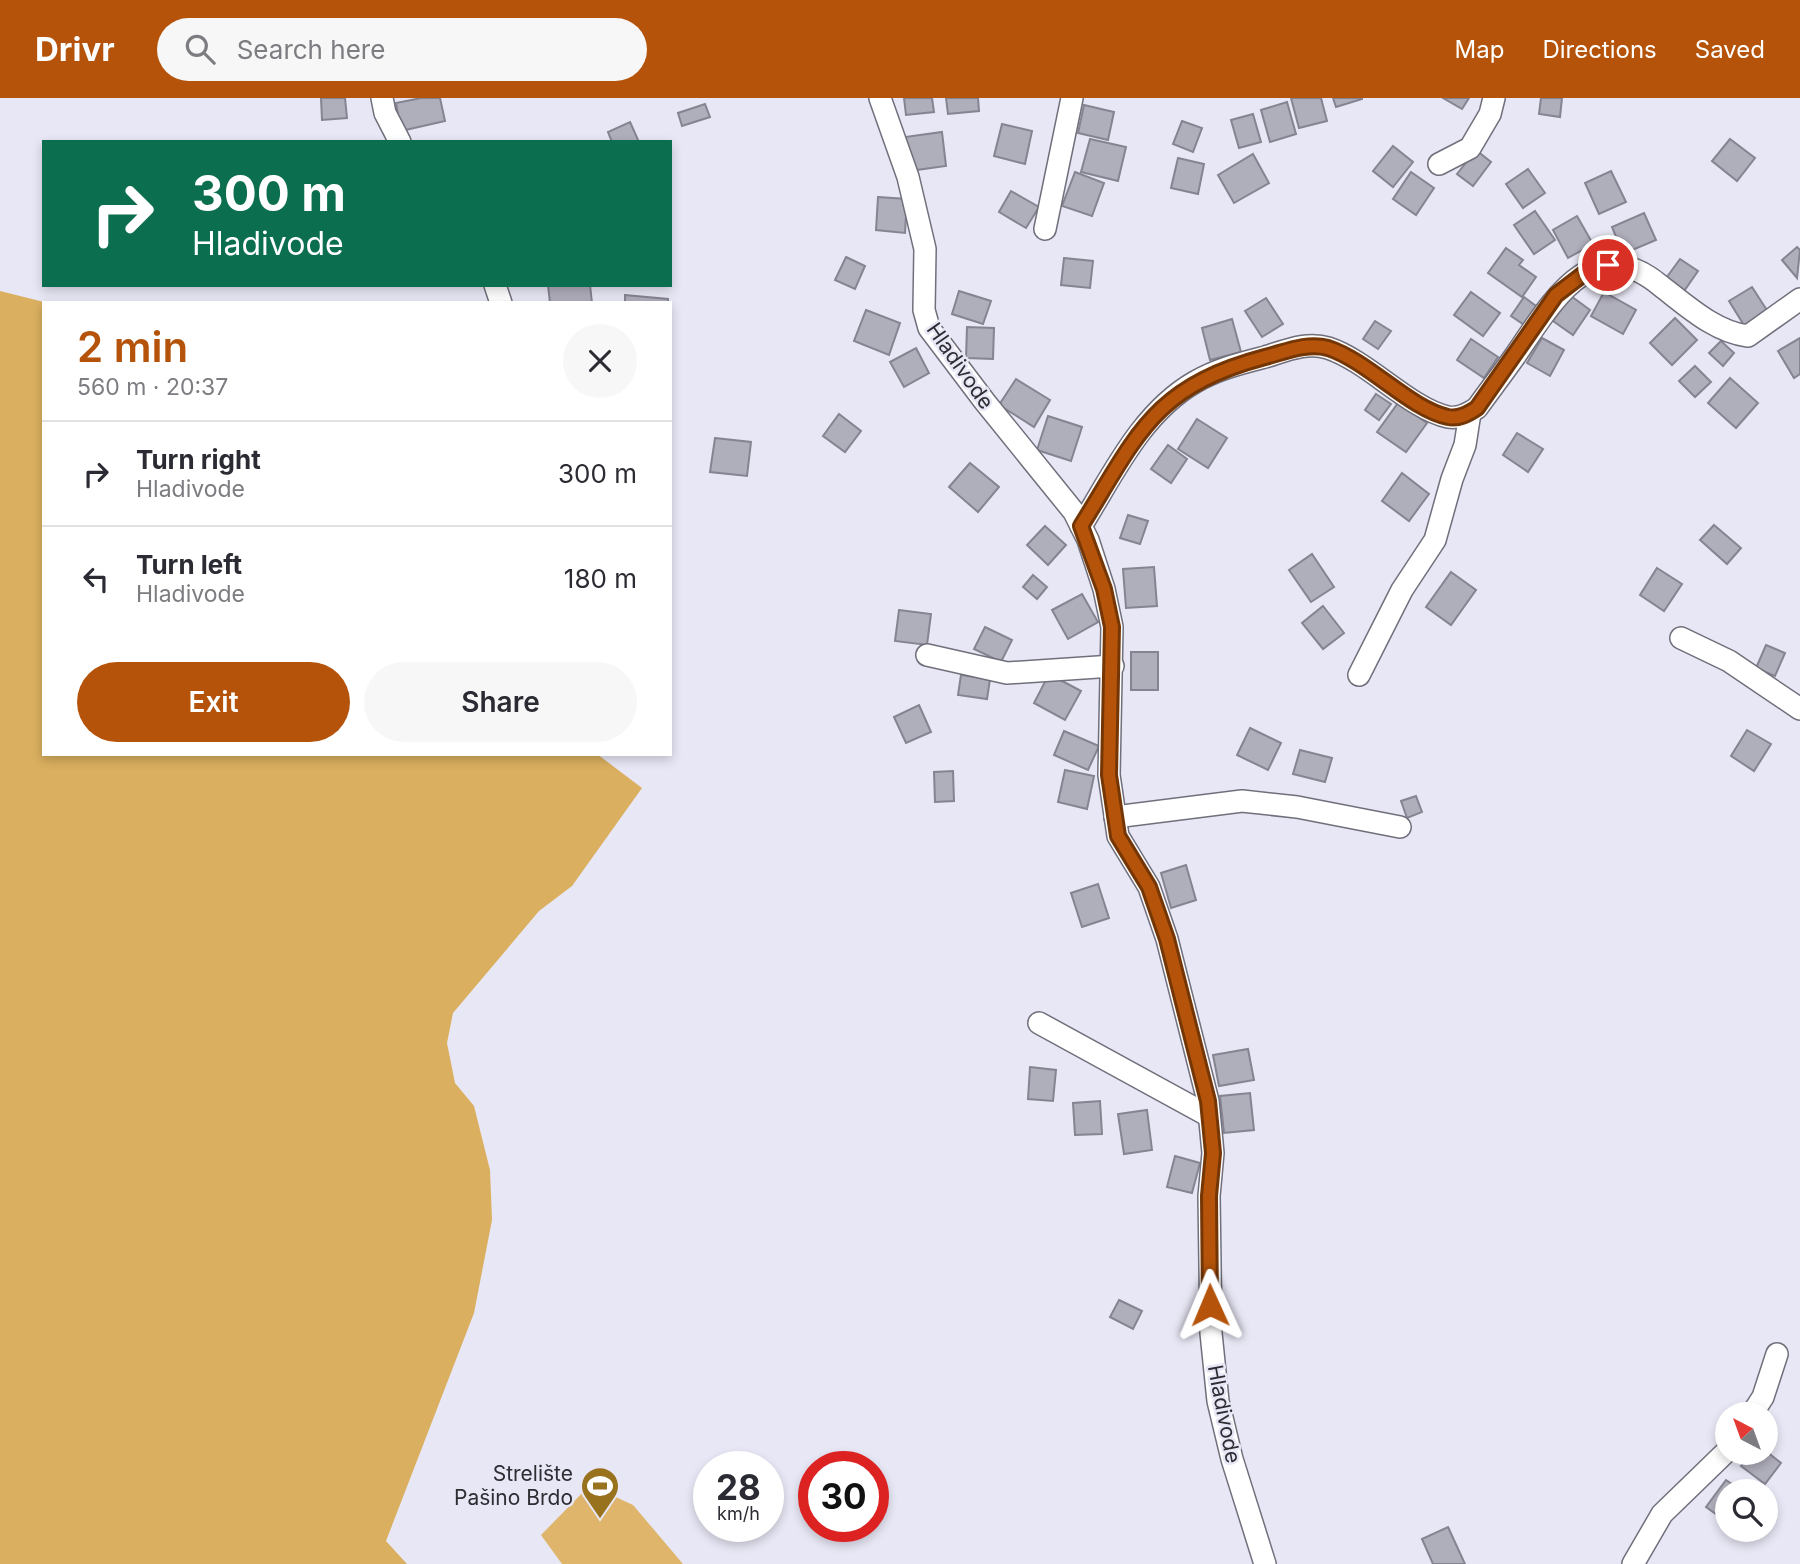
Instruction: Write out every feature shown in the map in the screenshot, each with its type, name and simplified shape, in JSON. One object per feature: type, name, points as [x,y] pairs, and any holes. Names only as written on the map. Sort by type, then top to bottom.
[{"type":"street","points":[[382,98],[399,140]]},
{"type":"street","name":"Hladivode","points":[[880,98],[908,177],[925,249],[924,310],[929,328],[1074,512],[1104,589],[1112,627],[1109,775],[1118,836],[1149,887],[1167,939],[1209,1116],[1213,1153],[1209,1196],[1211,1333],[1218,1401],[1232,1459],[1265,1564]]},
{"type":"street","points":[[1045,229],[1072,98]]},
{"type":"street","points":[[1439,164],[1470,148],[1490,114],[1494,98]]},
{"type":"street","points":[[1081,526],[1148,421],[1172,397],[1197,380],[1238,364],[1307,346],[1325,347],[1362,365],[1414,400],[1447,417],[1470,413],[1477,408],[1556,295],[1586,272],[1608,265],[1629,265],[1646,273],[1728,334],[1748,335],[1800,299]]},
{"type":"street","points":[[1359,675],[1402,590],[1435,540],[1452,479],[1465,445],[1470,413]]},
{"type":"street","points":[[1681,638],[1729,662],[1800,709]]},
{"type":"street","points":[[927,655],[1007,673],[1113,666]]},
{"type":"street","points":[[1115,817],[1242,801],[1297,807],[1400,827]]},
{"type":"street","points":[[1039,1023],[1209,1116]]},
{"type":"street","points":[[1760,1402],[1777,1354]]},
{"type":"street","points":[[1635,1563],[1662,1514],[1715,1463]]},
{"type":"shaded area","points":[[0,291],[42,302],[42,756],[600,756],[642,788],[572,886],[539,911],[453,1013],[447,1043],[455,1083],[474,1106],[490,1170],[492,1220],[474,1313],[386,1541],[407,1564],[0,1564]]},
{"type":"shaded area","name":"Strelište Pašino Brdo","points":[[590,1485],[633,1505],[683,1564],[562,1564],[541,1535]]},
{"type":"building","points":[[321,98],[345,98],[347,118],[322,120]]},
{"type":"building","points":[[421,98],[440,98],[445,121],[401,131],[396,103]]},
{"type":"building","points":[[904,98],[932,98],[934,112],[906,115]]},
{"type":"building","points":[[946,98],[978,98],[979,111],[948,114]]},
{"type":"building","points":[[1291,98],[1321,98],[1327,121],[1299,128]]},
{"type":"building","points":[[1333,98],[1362,98],[1362,99],[1336,107]]},
{"type":"building","points":[[1443,98],[1469,98],[1462,109]]},
{"type":"building","points":[[1541,98],[1562,98],[1560,117],[1539,114]]},
{"type":"building","points":[[1287,102],[1296,134],[1270,142],[1261,110]]},
{"type":"building","points":[[705,104],[710,117],[682,126],[678,113]]},
{"type":"building","points":[[1084,105],[1114,112],[1108,140],[1078,133]]},
{"type":"building","points":[[1253,114],[1261,142],[1239,148],[1231,120]]},
{"type":"building","points":[[1182,121],[1202,128],[1193,152],[1173,144]]},
{"type":"building","points":[[630,122],[638,140],[611,140],[608,132]]},
{"type":"building","points":[[1002,124],[1032,131],[1025,164],[994,156]]},
{"type":"building","points":[[942,132],[946,166],[909,171],[905,137]]},
{"type":"building","points":[[1090,139],[1126,147],[1118,181],[1081,172]]},
{"type":"building","points":[[1730,139],[1755,158],[1737,181],[1712,161]]},
{"type":"building","points":[[1393,146],[1413,162],[1393,187],[1373,171]]},
{"type":"building","points":[[1476,150],[1491,162],[1473,186],[1457,174]]},
{"type":"building","points":[[1253,154],[1269,183],[1234,203],[1218,175]]},
{"type":"building","points":[[1178,158],[1204,164],[1198,194],[1171,188]]},
{"type":"building","points":[[1528,169],[1545,193],[1523,208],[1506,184]]},
{"type":"building","points":[[1611,171],[1626,202],[1599,214],[1585,183]]},
{"type":"building","points":[[1075,172],[1104,183],[1092,216],[1062,206]]},
{"type":"building","points":[[1411,172],[1434,188],[1416,215],[1393,199]]},
{"type":"building","points":[[1011,191],[1039,207],[1026,228],[999,212]]},
{"type":"building","points":[[878,197],[907,199],[905,233],[876,230]]},
{"type":"building","points":[[1535,211],[1555,240],[1534,254],[1514,225]]},
{"type":"building","points":[[1644,213],[1656,240],[1623,254],[1612,227]]},
{"type":"building","points":[[1577,216],[1593,244],[1568,258],[1553,230]]},
{"type":"building","points":[[1797,247],[1800,250],[1797,278],[1782,260]]},
{"type":"building","points":[[1506,248],[1523,260],[1519,265],[1536,277],[1522,297],[1488,273]]},
{"type":"building","points":[[846,257],[865,266],[855,289],[835,280]]},
{"type":"building","points":[[1064,258],[1093,261],[1090,288],[1061,285]]},
{"type":"building","points":[[1680,259],[1698,271],[1682,294],[1664,281]]},
{"type":"building","points":[[548,287],[590,287],[592,301],[550,301]]},
{"type":"building","points":[[1752,287],[1770,315],[1747,330],[1729,301]]},
{"type":"building","points":[[959,291],[991,301],[983,324],[952,314]]},
{"type":"building","points":[[1471,292],[1500,313],[1483,336],[1454,315]]},
{"type":"building","points":[[1604,292],[1636,310],[1623,334],[1591,316]]},
{"type":"building","points":[[625,295],[668,299],[668,301],[625,301]]},
{"type":"building","points":[[1571,296],[1590,310],[1573,335],[1553,321]]},
{"type":"building","points":[[1524,297],[1540,309],[1527,327],[1511,316]]},
{"type":"building","points":[[1266,298],[1283,324],[1262,337],[1245,311]]},
{"type":"building","points":[[866,310],[900,323],[889,355],[854,341]]},
{"type":"building","points":[[1675,318],[1697,340],[1672,365],[1650,343]]},
{"type":"building","points":[[1232,319],[1241,352],[1210,360],[1202,328]]},
{"type":"building","points":[[1375,321],[1391,331],[1378,349],[1363,339]]},
{"type":"building","points":[[967,327],[994,328],[993,359],[966,358]]},
{"type":"building","points":[[1542,338],[1564,350],[1550,376],[1527,363]]},
{"type":"building","points":[[1800,338],[1800,374],[1794,378],[1778,351]]},
{"type":"building","points":[[1471,339],[1498,357],[1484,378],[1457,360]]},
{"type":"building","points":[[1721,341],[1734,353],[1723,366],[1709,353]]},
{"type":"building","points":[[916,348],[929,373],[904,387],[890,362]]},
{"type":"building","points":[[1695,366],[1711,382],[1695,397],[1679,381]]},
{"type":"building","points":[[1730,378],[1758,403],[1736,428],[1708,403]]},
{"type":"building","points":[[1016,379],[1050,400],[1034,427],[999,405]]},
{"type":"building","points":[[1376,394],[1391,404],[1379,420],[1365,410]]},
{"type":"building","points":[[1398,403],[1427,423],[1406,452],[1377,432]]},
{"type":"building","points":[[839,414],[861,431],[845,452],[823,436]]},
{"type":"building","points":[[1048,416],[1082,427],[1071,461],[1037,450]]},
{"type":"building","points":[[1197,419],[1227,438],[1208,468],[1178,449]]},
{"type":"building","points":[[1517,433],[1543,449],[1528,472],[1503,455]]},
{"type":"building","points":[[715,438],[751,442],[747,476],[710,472]]},
{"type":"building","points":[[1168,445],[1187,459],[1171,483],[1151,469]]},
{"type":"building","points":[[970,463],[999,487],[978,512],[949,487]]},
{"type":"building","points":[[1402,473],[1429,494],[1409,521],[1382,501]]},
{"type":"building","points":[[1128,515],[1148,521],[1140,544],[1120,538]]},
{"type":"building","points":[[1714,525],[1741,548],[1727,564],[1700,540]]},
{"type":"building","points":[[1045,526],[1066,545],[1048,565],[1027,545]]},
{"type":"building","points":[[1312,554],[1334,587],[1311,602],[1289,570]]},
{"type":"building","points":[[1154,567],[1157,606],[1126,608],[1123,569]]},
{"type":"building","points":[[1657,568],[1682,584],[1664,611],[1640,595]]},
{"type":"building","points":[[1451,572],[1476,590],[1451,625],[1426,607]]},
{"type":"building","points":[[1033,575],[1047,587],[1037,599],[1023,587]]},
{"type":"building","points":[[1082,594],[1098,622],[1068,639],[1052,610]]},
{"type":"building","points":[[1323,606],[1344,633],[1323,649],[1302,623]]},
{"type":"building","points":[[899,610],[931,614],[927,645],[895,641]]},
{"type":"building","points":[[985,627],[1012,640],[1001,662],[974,649]]},
{"type":"building","points":[[1766,645],[1785,653],[1775,676],[1756,668]]},
{"type":"building","points":[[1131,652],[1158,652],[1158,690],[1131,690]]},
{"type":"building","points":[[1049,674],[1081,691],[1065,720],[1034,703]]},
{"type":"building","points":[[961,675],[990,679],[987,699],[958,695]]},
{"type":"building","points":[[919,705],[931,732],[906,743],[894,717]]},
{"type":"building","points":[[1250,728],[1281,743],[1268,770],[1237,755]]},
{"type":"building","points":[[1747,730],[1771,744],[1754,771],[1731,756]]},
{"type":"building","points":[[1064,731],[1099,746],[1088,770],[1054,755]]},
{"type":"building","points":[[1300,750],[1332,758],[1325,782],[1293,774]]},
{"type":"building","points":[[1065,770],[1094,776],[1087,809],[1058,802]]},
{"type":"building","points":[[953,771],[954,801],[935,802],[934,772]]},
{"type":"building","points":[[1416,796],[1422,812],[1407,818],[1401,801]]},
{"type":"building","points":[[1186,865],[1196,900],[1171,908],[1161,873]]},
{"type":"building","points":[[1098,884],[1109,918],[1082,927],[1071,893]]},
{"type":"building","points":[[1248,1049],[1254,1080],[1219,1086],[1213,1055]]},
{"type":"building","points":[[1030,1067],[1056,1070],[1053,1101],[1028,1099]]},
{"type":"building","points":[[1250,1093],[1254,1130],[1224,1133],[1220,1096]]},
{"type":"building","points":[[1100,1101],[1102,1134],[1075,1135],[1073,1103]]},
{"type":"building","points":[[1147,1110],[1152,1150],[1124,1154],[1118,1114]]},
{"type":"building","points":[[1175,1156],[1200,1163],[1192,1193],[1167,1187]]},
{"type":"building","points":[[1119,1300],[1142,1311],[1133,1329],[1110,1317]]},
{"type":"building","points":[[1778,1461],[1781,1463],[1769,1479],[1758,1479],[1741,1466],[1778,1465]]},
{"type":"building","points":[[1715,1495],[1715,1513],[1706,1507]]},
{"type":"building","points":[[1448,1527],[1465,1564],[1433,1564],[1422,1539]]},
{"type":"place","name":"Strelište Pašino Brdo","points":[[600,1520]]},
{"type":"route","points":[[1210,1305],[1209,1196],[1213,1153],[1208,1101],[1167,939],[1149,887],[1118,836],[1109,775],[1112,627],[1104,589],[1081,526],[1148,421],[1172,397],[1197,380],[1238,364],[1307,346],[1325,347],[1362,365],[1414,400],[1447,417],[1465,416],[1477,408],[1556,295],[1586,272],[1608,265]]}]
